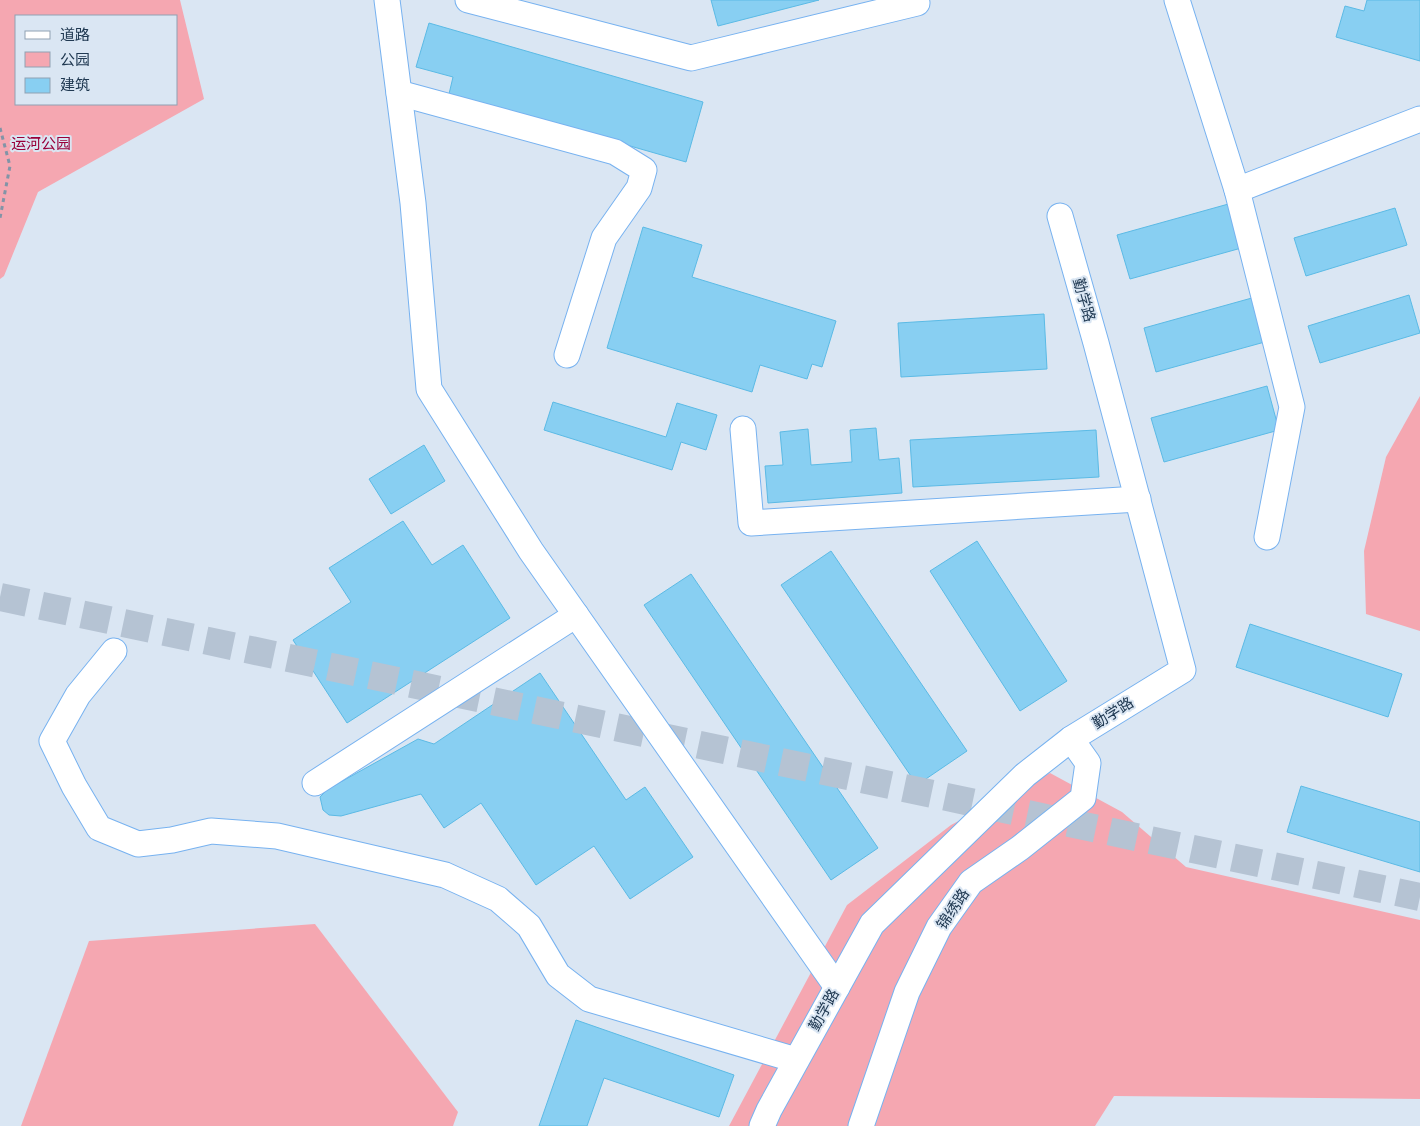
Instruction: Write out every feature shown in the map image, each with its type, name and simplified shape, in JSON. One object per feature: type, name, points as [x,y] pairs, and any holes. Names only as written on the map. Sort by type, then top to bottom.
[{"type":"street","points":[[388,0],[412,203],[429,389],[531,552],[836,987]]},
{"type":"street","points":[[468,0],[691,58],[917,3],[916,0]]},
{"type":"street","points":[[1177,0],[1237,190],[1292,407],[1267,537]]},
{"type":"street","points":[[399,93],[615,152],[644,170],[639,188],[604,238],[567,354]]},
{"type":"street","points":[[1237,190],[1420,119]]},
{"type":"street","name":"勤学路","points":[[762,1126],[768,1110],[872,924],[1025,775],[1071,739],[1183,670],[1060,216]]},
{"type":"street","points":[[743,429],[751,523],[1138,499]]},
{"type":"street","points":[[315,783],[576,615]]},
{"type":"street","points":[[114,651],[78,695],[52,741],[74,786],[99,828],[138,844],[172,840],[211,831],[277,836],[445,875],[498,899],[529,926],[558,975],[589,999],[796,1060]]},
{"type":"street","name":"锦绣路","points":[[861,1126],[908,992],[939,927],[971,882],[1020,848],[1083,798],[1088,763],[1071,739]]},
{"type":"path","points":[[0,128],[10,166],[0,218]]},
{"type":"green space","name":"运河公园","points":[[0,0],[180,0],[204,99],[38,192],[4,276],[0,279]]},
{"type":"green space","points":[[1420,396],[1420,631],[1366,614],[1364,551],[1386,457]]},
{"type":"green space","points":[[1050,773],[1122,812],[1186,867],[1420,920],[1420,1099],[1114,1096],[1095,1126],[729,1126],[847,905],[951,825]]},
{"type":"green space","points":[[315,924],[458,1112],[453,1126],[21,1126],[89,941]]},
{"type":"building","points":[[711,0],[819,0],[718,26]]},
{"type":"building","points":[[1367,0],[1420,0],[1420,61],[1336,37],[1345,6],[1364,11]]},
{"type":"building","points":[[429,23],[703,102],[686,162],[449,94],[453,77],[416,67]]},
{"type":"building","points":[[1232,203],[1245,247],[1130,279],[1117,235]]},
{"type":"building","points":[[1395,208],[1407,245],[1306,276],[1294,238]]},
{"type":"building","points":[[643,227],[702,245],[692,277],[836,321],[822,367],[812,364],[807,379],[760,365],[752,392],[607,348]]},
{"type":"building","points":[[1409,295],[1420,333],[1320,363],[1308,326]]},
{"type":"building","points":[[1259,296],[1272,340],[1156,372],[1144,328]]},
{"type":"building","points":[[1044,314],[1047,369],[901,377],[898,323]]},
{"type":"building","points":[[1267,386],[1279,430],[1164,462],[1151,418]]},
{"type":"building","points":[[553,402],[666,437],[677,403],[717,415],[706,450],[681,442],[672,470],[544,430]]},
{"type":"building","points":[[876,428],[879,460],[899,458],[902,493],[768,503],[765,466],[783,465],[780,432],[808,429],[811,465],[852,462],[850,430]]},
{"type":"building","points":[[1096,430],[1099,477],[913,487],[910,440]]},
{"type":"building","points":[[424,445],[445,481],[391,514],[369,479]]},
{"type":"building","points":[[403,521],[432,565],[463,545],[510,618],[347,723],[293,640],[351,602],[329,568]]},
{"type":"building","points":[[977,541],[1067,681],[1020,711],[930,571]]},
{"type":"building","points":[[831,551],[967,751],[917,785],[781,585]]},
{"type":"building","points":[[691,574],[878,848],[831,880],[644,605]]},
{"type":"building","points":[[1250,624],[1402,674],[1388,717],[1236,667]]},
{"type":"building","points":[[540,673],[626,800],[645,787],[693,857],[630,899],[594,846],[536,885],[481,803],[444,828],[421,794],[341,816],[329,815],[323,810],[320,797],[328,789],[418,739],[434,744]]},
{"type":"building","points":[[1301,786],[1420,822],[1420,872],[1287,832]]},
{"type":"building","points":[[576,1020],[734,1075],[719,1117],[604,1078],[587,1126],[539,1126]]},
{"type":"tunnel","points":[[0,597],[1420,897]]}]
